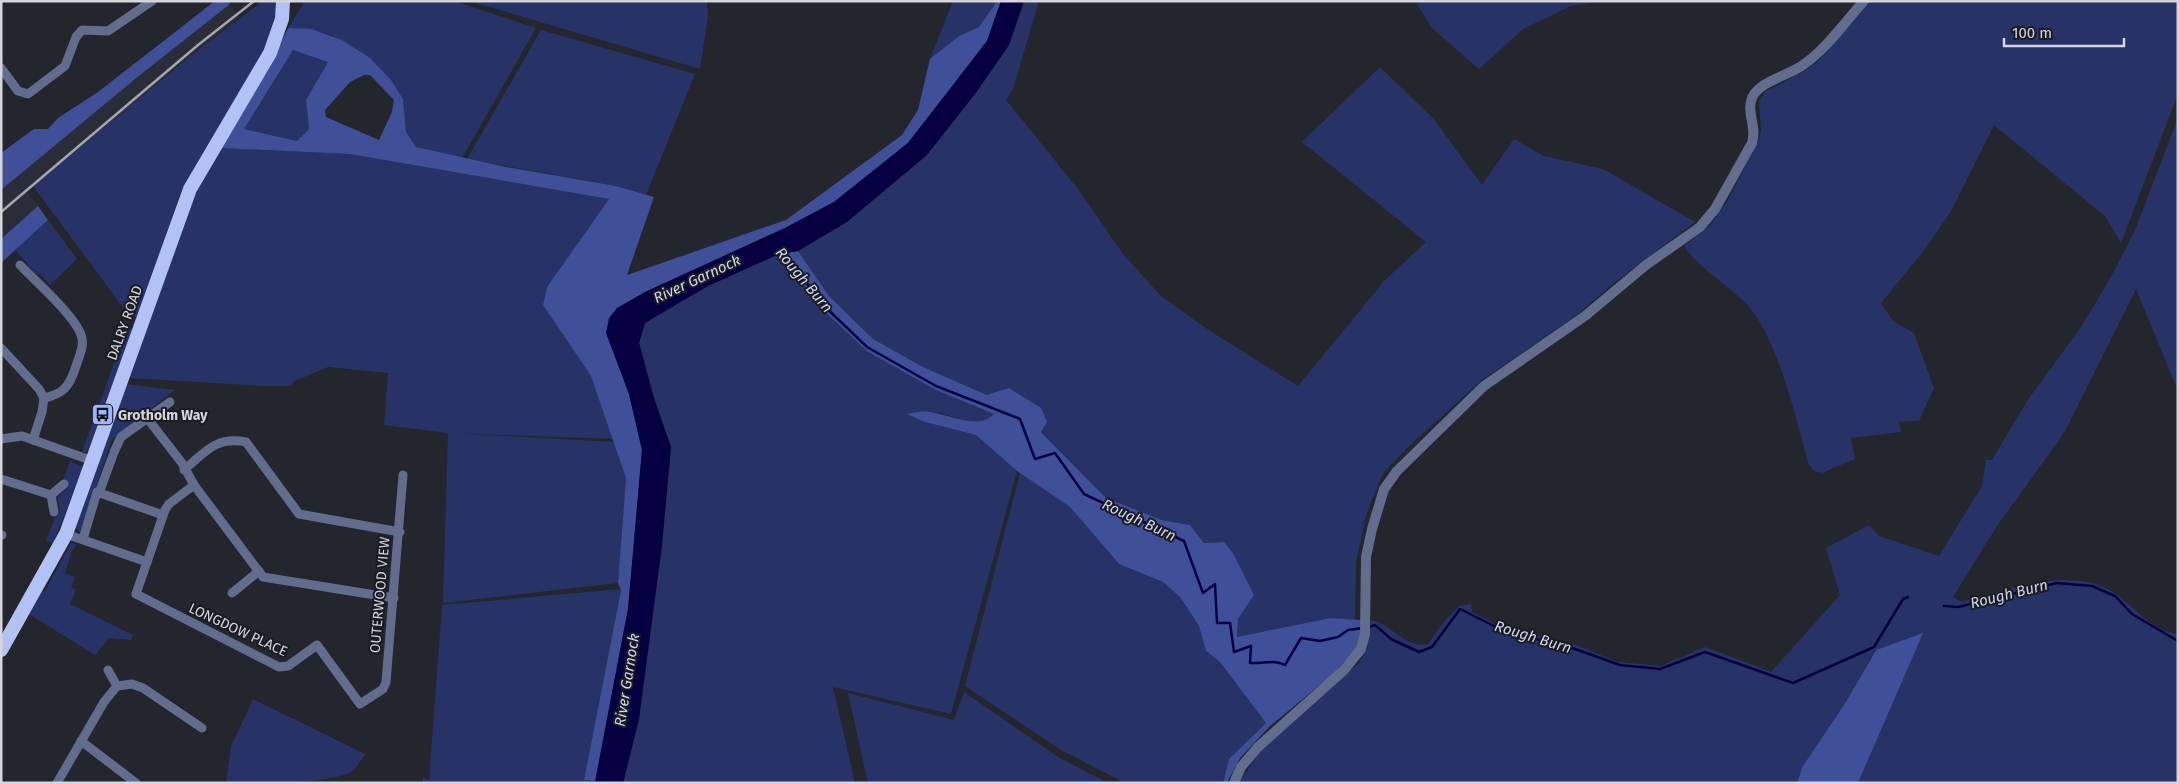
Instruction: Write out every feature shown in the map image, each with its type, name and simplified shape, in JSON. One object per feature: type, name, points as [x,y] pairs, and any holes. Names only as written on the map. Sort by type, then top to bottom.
[{"type":"highway","name":"DALRY ROAD","points":[[1,650],[66,534],[190,189],[270,53],[276,40],[283,5]]},
{"type":"street","points":[[1,68],[18,91],[28,94],[66,66],[76,37],[82,30],[108,31],[152,1]]},
{"type":"street","points":[[1234,783],[1241,767],[1258,746],[1354,660],[1361,649],[1365,634],[1366,557],[1384,490],[1396,471],[1484,386],[1585,316],[1646,264],[1705,222],[1752,142],[1755,132],[1751,102],[1754,95],[1762,87],[1800,67],[1813,56],[1864,1]]},
{"type":"street","points":[[20,265],[76,323],[82,339],[70,384],[61,393],[44,398]]},
{"type":"street","points":[[1,348],[39,389],[44,398],[42,412],[33,440]]},
{"type":"street","points":[[83,538],[118,440],[170,402]]},
{"type":"street","points":[[147,418],[182,463],[184,470],[194,485],[263,577],[394,598]]},
{"type":"street","points":[[1,439],[16,436],[33,440],[93,462]]},
{"type":"street","points":[[184,470],[215,444],[226,441],[246,442],[299,514],[400,532]]},
{"type":"street","name":"OUTERWOOD VIEW","points":[[360,704],[383,689],[386,682],[400,532],[403,475]]},
{"type":"street","points":[[1,479],[51,495]]},
{"type":"street","points":[[51,495],[64,484]]},
{"type":"street","points":[[66,534],[83,538],[147,562],[163,515],[169,504],[194,485]]},
{"type":"street","points":[[98,493],[163,515]]},
{"type":"street","points":[[51,495],[54,512]]},
{"type":"street","name":"LONGDOW PLACE","points":[[147,562],[136,594],[279,667],[288,666],[316,645],[323,651],[360,704]]},
{"type":"street","points":[[232,593],[259,571]]},
{"type":"street","points":[[108,670],[117,686]]},
{"type":"street","points":[[57,783],[104,702],[117,686],[132,684],[143,688],[202,728]]},
{"type":"street","points":[[82,741],[136,783]]},
{"type":"shaded area","points":[[215,1],[228,1],[230,4],[140,75],[1,190],[1,153],[34,129],[48,129],[58,118],[98,92]]},
{"type":"shaded area","points":[[263,1],[275,1],[276,22],[268,44],[181,191],[139,316],[131,318],[33,186],[201,48]]},
{"type":"shaded area","points":[[305,1],[454,1],[536,28],[462,158],[416,147],[406,132],[403,99],[349,45],[335,37],[320,32],[288,28]]},
{"type":"shaded area","points":[[469,1],[707,1],[708,16],[700,69]]},
{"type":"shaded area","points":[[953,1],[997,1],[979,27],[959,36],[930,59]]},
{"type":"shaded area","points":[[997,1],[1001,1],[987,41],[908,143],[834,202],[785,228],[645,292],[607,333],[629,394],[642,450],[628,609],[595,781],[584,780],[621,590],[618,583],[626,478],[591,376],[543,305],[547,287],[609,199],[350,154],[221,148],[270,67],[288,28],[311,29],[342,40],[370,58],[391,80],[403,99],[406,132],[416,147],[506,167],[616,186],[654,197],[627,275],[786,220],[902,135],[918,110],[930,59],[959,36],[979,27]],"holes":[[[293,50],[328,62],[306,100],[309,129],[297,141],[244,129]],[[364,75],[370,75],[394,100],[392,112],[379,140],[326,117],[325,110],[350,82]]]},
{"type":"shaded area","points":[[1024,1],[1039,1],[1013,89],[1006,100],[1078,189],[1123,254],[1161,296],[1207,329],[1298,386],[1385,280],[1426,242],[1302,142],[1380,67],[1433,118],[1482,185],[1514,139],[1544,156],[1603,169],[1695,222],[1615,282],[1578,314],[1482,380],[1409,446],[1383,473],[1366,515],[1356,563],[1355,620],[1330,618],[1237,637],[1238,619],[1254,595],[1233,553],[1224,542],[1204,543],[1190,525],[1162,520],[1106,498],[1041,431],[987,395],[923,367],[873,339],[829,296],[798,251],[847,222],[975,94],[1009,45]]},
{"type":"shaded area","points":[[1415,1],[1603,1],[1571,6],[1523,29],[1479,69],[1432,28]]},
{"type":"shaded area","points":[[1871,1],[2178,1],[2178,94],[2121,243],[2105,216],[1994,125],[1951,211],[1923,252],[1881,303],[1893,321],[1914,333],[1934,388],[1919,421],[1899,422],[1901,432],[1851,438],[1855,459],[1822,473],[1814,471],[1809,465],[1786,383],[1761,324],[1744,301],[1694,259],[1685,245],[1710,225],[1728,200],[1758,142],[1761,130],[1759,101],[1765,92],[1803,72],[1818,61]]},
{"type":"shaded area","points":[[230,4],[241,17],[27,191],[38,206],[1,239],[1,190],[139,75]]},
{"type":"shaded area","points":[[541,30],[695,74],[646,195],[616,186],[467,159]]},
{"type":"shaded area","points":[[293,50],[328,62],[306,100],[309,129],[297,141],[244,129]]},
{"type":"shaded area","points":[[2178,118],[2178,391],[2136,289],[2064,433],[1997,526],[1953,597],[1962,602],[2043,582],[2084,581],[2103,587],[2120,597],[2154,625],[2178,634],[2178,783],[1858,783],[1922,634],[1875,650],[1844,705],[1804,766],[1797,783],[1239,783],[1265,744],[1359,663],[1367,649],[1371,620],[1379,622],[1412,643],[1428,644],[1443,623],[1459,606],[1471,604],[1472,612],[1502,627],[1576,645],[1618,662],[1661,666],[1705,647],[1771,672],[1840,595],[1826,548],[1869,525],[1879,536],[1939,556],[1982,486],[1986,460],[1992,460],[2027,401],[2081,327],[2111,277],[2135,230]]},
{"type":"shaded area","points":[[221,148],[350,154],[609,199],[547,287],[543,305],[591,376],[614,439],[450,433],[615,442],[626,478],[618,583],[443,603],[448,433],[384,425],[388,373],[328,367],[293,382],[291,386],[130,378],[194,193]]},
{"type":"shaded area","points":[[38,206],[48,220],[1,263],[1,239]]},
{"type":"shaded area","points":[[48,220],[77,259],[50,285],[41,274],[36,274],[15,250]]},
{"type":"shaded area","points":[[798,251],[829,296],[873,339],[923,367],[987,395],[1009,388],[1041,408],[1047,422],[1041,432],[1106,498],[1162,520],[1190,525],[1204,543],[1224,542],[1233,553],[1254,595],[1238,619],[1237,637],[1330,618],[1361,620],[1360,644],[1333,674],[1270,726],[1240,758],[1227,783],[1223,783],[1229,759],[1266,723],[1220,662],[1206,651],[1199,626],[1180,597],[1163,582],[1119,564],[1070,507],[1017,471],[976,435],[925,422],[907,414],[928,411],[964,420],[980,421],[988,419],[994,414],[936,390],[867,351],[817,304],[793,268],[779,254]]},
{"type":"shaded area","points":[[779,254],[793,268],[817,304],[936,390],[994,414],[987,419],[971,421],[928,411],[908,414],[925,422],[976,435],[1017,471],[951,714],[833,687],[855,783],[623,783],[639,719],[661,549],[671,447],[654,398],[639,343],[645,323],[653,317],[708,286]]},
{"type":"shaded area","points":[[128,325],[132,330],[89,449],[86,452],[82,452]]},
{"type":"shaded area","points":[[126,384],[175,390],[112,439],[81,531],[77,530],[76,527]]},
{"type":"shaded area","points":[[70,461],[83,467],[53,544],[46,540],[56,516],[60,513],[58,497],[68,487],[68,483],[63,480]]},
{"type":"shaded area","points":[[1020,473],[1070,507],[1119,564],[1163,582],[1180,597],[1199,626],[1206,651],[1220,662],[1266,723],[1229,759],[1223,783],[1125,783],[1061,750],[965,686]]},
{"type":"shaded area","points":[[71,543],[77,545],[72,551],[65,573],[75,577],[71,587],[76,590],[70,604],[133,635],[131,640],[109,638],[95,655],[29,614],[43,591],[45,591]]},
{"type":"shaded area","points":[[621,589],[584,780],[595,783],[423,783],[423,777],[429,780],[442,605]]},
{"type":"shaded area","points":[[1923,633],[1858,783],[1797,783],[1803,766],[1844,705],[1876,650]]},
{"type":"shaded area","points":[[964,692],[1058,757],[1108,783],[868,783],[848,693],[954,720]]},
{"type":"shaded area","points":[[253,699],[365,754],[351,772],[327,779],[292,782],[226,783],[231,747]]},
{"type":"water","name":"River Garnock","points":[[1001,1],[1024,1],[1009,45],[975,94],[927,155],[847,222],[798,251],[779,254],[708,286],[645,323],[639,343],[654,398],[671,447],[662,546],[639,719],[623,783],[595,783],[628,609],[642,450],[629,394],[606,333],[609,318],[617,308],[645,292],[785,228],[834,202],[908,143],[987,41]]},
{"type":"waterway","name":"Rough Burn","points":[[781,252],[795,265],[819,301],[867,347],[936,386],[1020,419],[1035,459],[1055,453],[1084,494],[1184,541],[1203,593],[1215,584],[1217,623],[1230,623],[1234,652],[1251,646],[1250,663],[1272,662],[1285,665],[1301,638],[1320,641],[1338,637],[1348,630],[1363,628]]},
{"type":"waterway","name":"Rough Burn","points":[[1944,606],[1958,607],[2057,583],[2092,586],[2115,596],[2132,614],[2178,641]]},
{"type":"waterway","name":"Rough Burn","points":[[1369,627],[1375,625],[1391,639],[1419,652],[1432,647],[1460,609],[1502,630],[1575,649],[1620,665],[1660,669],[1705,652],[1793,683],[1874,647],[1903,599],[1908,597]]},
{"type":"railway","points":[[1,212],[198,45],[254,1]]},
{"type":"place","name":"Grotholm Way","points":[[102,415]]}]
